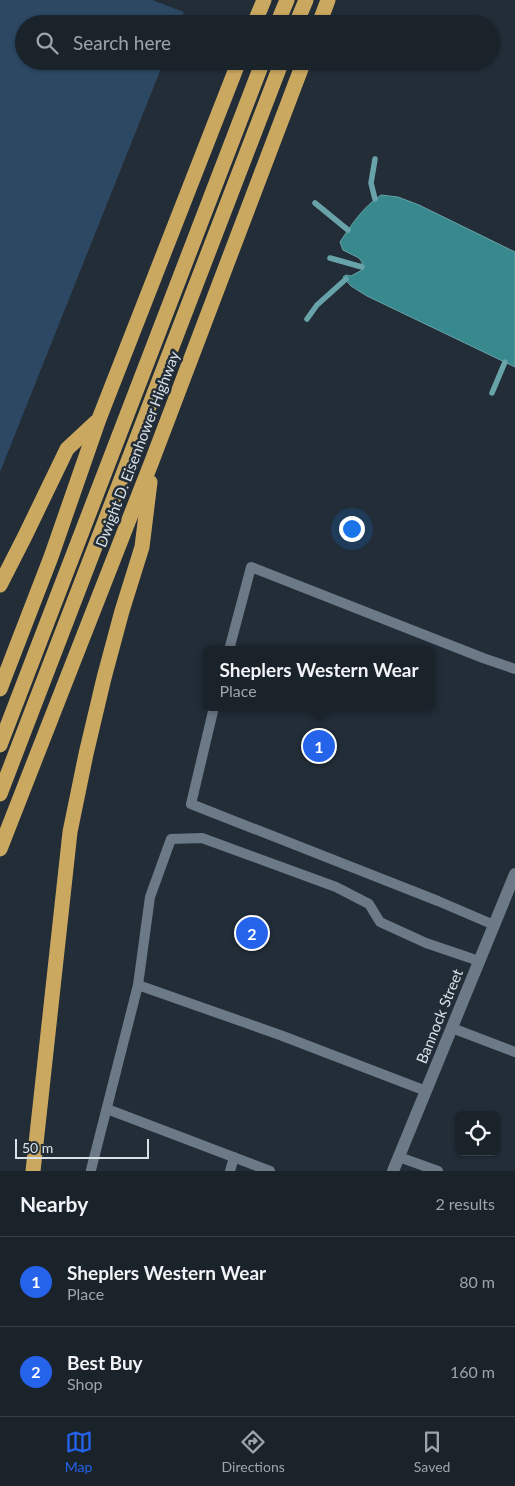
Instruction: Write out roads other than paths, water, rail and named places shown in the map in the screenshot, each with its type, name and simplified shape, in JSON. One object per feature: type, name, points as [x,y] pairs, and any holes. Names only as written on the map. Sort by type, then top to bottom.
[{"type":"highway","points":[[258,15],[264,0]]},
{"type":"highway","points":[[280,15],[286,0]]},
{"type":"highway","points":[[300,15],[306,0]]},
{"type":"highway","points":[[322,15],[328,0]]},
{"type":"highway","points":[[0,689],[51,558],[99,419],[235,70]]},
{"type":"highway","points":[[0,744],[260,70]]},
{"type":"highway","points":[[0,794],[279,70]]},
{"type":"highway","name":"Dwight D. Eisenhower Highway","points":[[0,849],[152,461],[301,70]]},
{"type":"highway","points":[[0,584],[67,449],[99,419]]},
{"type":"highway","points":[[34,1170],[70,832],[104,678],[142,547],[152,461]]},
{"type":"street","name":"Bannock Street","points":[[393,1171],[515,874]]},
{"type":"lane","points":[[230,646],[251,567],[515,669]]},
{"type":"lane","points":[[213,711],[191,804],[438,901],[494,925]]},
{"type":"lane","points":[[91,1170],[138,984],[150,896],[170,839],[202,838],[336,887],[369,904],[380,922],[426,943],[479,961]]},
{"type":"lane","points":[[138,984],[280,1034],[426,1091]]},
{"type":"lane","points":[[452,1028],[515,1052]]},
{"type":"lane","points":[[107,1109],[270,1171]]},
{"type":"lane","points":[[399,1156],[431,1170]]},
{"type":"lane","points":[[230,1171],[234,1157]]},
{"type":"waterway","points":[[375,159],[371,183],[375,199]]},
{"type":"waterway","points":[[315,203],[348,230]]},
{"type":"waterway","points":[[330,258],[362,267]]},
{"type":"waterway","points":[[307,319],[317,305],[346,279]]},
{"type":"waterway","points":[[492,393],[505,362]]},
{"type":"place","name":"Sheplers Western Wear","points":[[319,746]]},
{"type":"place","name":"Best Buy","points":[[252,933]]}]
